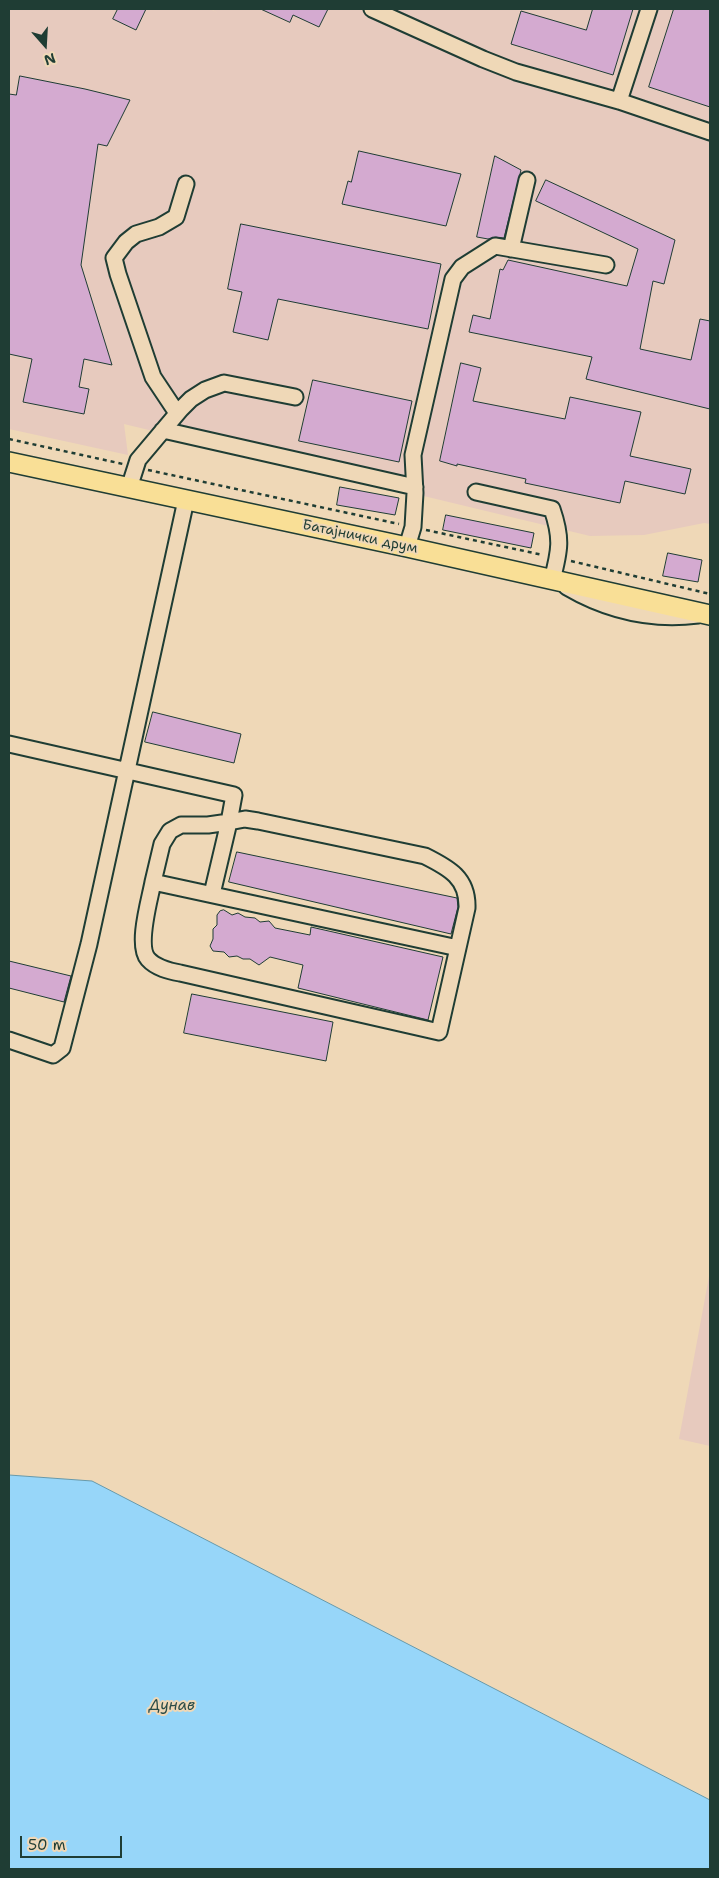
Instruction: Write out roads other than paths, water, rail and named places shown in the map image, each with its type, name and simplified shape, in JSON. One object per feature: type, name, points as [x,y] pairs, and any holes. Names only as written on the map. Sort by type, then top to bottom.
[{"type":"main road","name":"Батајнички друм","points":[[9,462],[408,547],[708,615]]},
{"type":"lane","points":[[372,9],[516,72],[619,101],[710,132]]},
{"type":"lane","points":[[619,101],[649,9]]},
{"type":"lane","points":[[510,249],[527,180]]},
{"type":"lane","points":[[177,413],[153,377],[114,258],[126,242],[136,234],[159,227],[176,216],[186,184]]},
{"type":"lane","points":[[408,547],[413,527],[415,487],[413,455],[452,279],[462,267],[495,246],[606,265]]},
{"type":"lane","points":[[129,488],[138,460],[177,413],[198,395],[224,383],[295,397]]},
{"type":"lane","points":[[163,430],[415,487]]},
{"type":"lane","points":[[476,492],[552,508],[560,530],[555,580]]},
{"type":"lane","points":[[9,1040],[53,1055],[62,1048],[89,944],[186,500]]},
{"type":"lane","points":[[9,744],[234,795],[212,894]]},
{"type":"lane","points":[[245,820],[258,821],[425,856],[442,865],[459,878],[466,893],[467,908],[439,1032],[180,973],[156,965],[148,959],[143,945],[154,882],[162,844],[170,831],[181,825],[208,825],[245,820]]},
{"type":"lane","points":[[154,882],[458,948]]},
{"type":"water","name":"Дунав","points":[[9,1475],[92,1481],[710,1800],[710,1869],[9,1869]]}]
